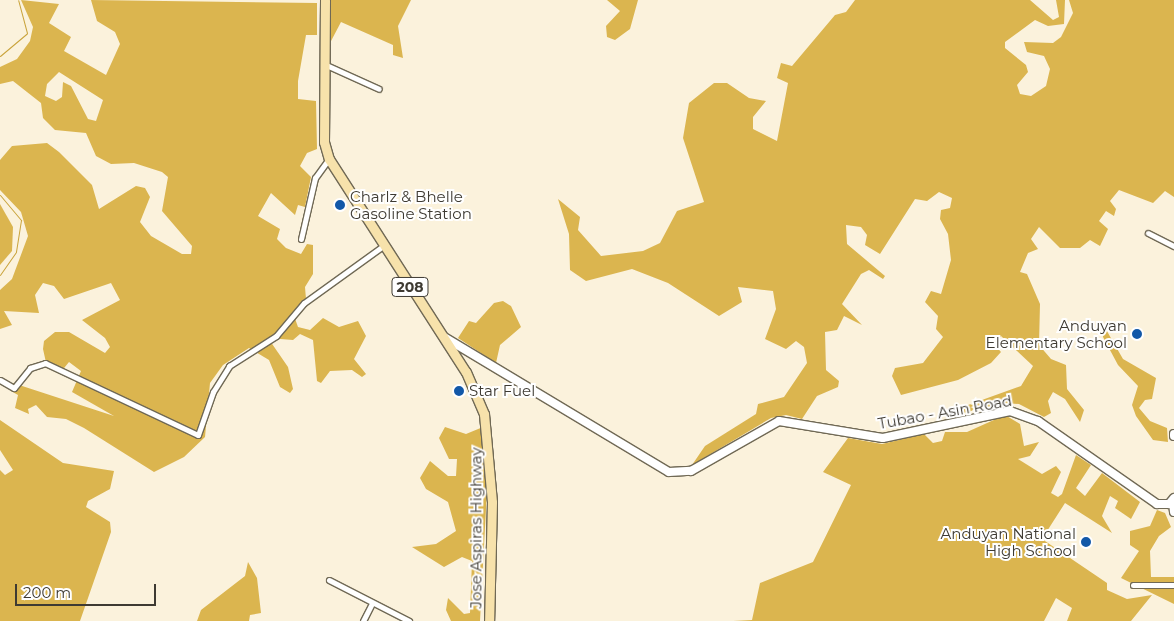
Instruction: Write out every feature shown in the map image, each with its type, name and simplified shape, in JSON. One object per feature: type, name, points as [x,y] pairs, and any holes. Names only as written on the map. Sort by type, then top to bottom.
[{"type":"main road","name":"Jose Aspiras Highway","points":[[324,0],[324,142],[329,159],[476,390],[490,439],[489,621]]},
{"type":"main road","name":"Tubao - Asin Road","points":[[442,336],[674,473],[699,467],[778,421],[883,438],[1010,411],[1038,421],[1157,504],[1173,499]]},
{"type":"main road","points":[[1173,499],[1174,512]]},
{"type":"street","points":[[324,64],[379,89]]},
{"type":"street","points":[[301,240],[314,178],[329,159]]},
{"type":"street","points":[[1148,234],[1174,246]]},
{"type":"street","points":[[0,380],[14,388],[30,368],[45,363],[198,435],[213,392],[229,366],[276,336],[304,303],[383,246]]},
{"type":"street","points":[[329,580],[409,621]]},
{"type":"street","points":[[1133,585],[1174,585]]},
{"type":"street","points":[[363,621],[372,603]]},
{"type":"shaded area","points":[[21,0],[59,4],[49,23],[71,37],[64,51],[106,75],[120,44],[115,32],[97,21],[91,0],[317,3],[317,35],[306,35],[298,81],[298,99],[316,101],[317,149],[307,153],[300,166],[311,177],[305,207],[298,205],[295,215],[271,193],[258,216],[280,229],[277,239],[286,248],[301,254],[307,244],[313,245],[313,274],[305,287],[306,299],[293,313],[298,327],[310,330],[323,318],[339,327],[358,321],[366,336],[354,359],[366,374],[362,377],[352,370],[330,371],[321,383],[317,381],[313,340],[300,334],[293,340],[268,338],[288,367],[293,389],[290,393],[280,387],[269,360],[249,348],[223,365],[210,383],[205,437],[184,457],[154,472],[84,428],[66,419],[47,417],[36,405],[28,409],[29,414],[15,408],[18,395],[11,391],[13,383],[114,416],[72,392],[81,371],[69,362],[60,373],[47,367],[43,349],[44,341],[55,332],[69,332],[105,353],[110,347],[105,338],[82,320],[120,300],[111,283],[64,299],[54,286],[43,283],[35,295],[39,313],[4,311],[12,325],[0,329],[0,290],[12,279],[28,236],[21,212],[0,190],[0,160],[12,146],[47,143],[59,152],[92,185],[99,209],[136,186],[145,188],[150,197],[140,222],[151,236],[182,254],[191,254],[192,246],[162,211],[168,177],[162,172],[134,163],[111,164],[96,156],[86,133],[55,130],[43,118],[41,103],[13,81],[0,84],[0,67],[17,59],[30,41],[33,27]],"holes":[[[59,72],[103,100],[96,121],[88,119],[71,86],[63,82],[62,97],[56,101],[45,96],[47,84]]]},
{"type":"shaded area","points":[[329,0],[411,0],[398,26],[403,58],[393,55],[393,45],[341,22],[330,43]]},
{"type":"shaded area","points":[[607,0],[638,0],[630,29],[615,40],[607,37],[606,26],[620,11]]},
{"type":"shaded area","points":[[855,0],[1030,0],[1053,20],[1059,17],[1056,0],[1065,0],[1064,24],[1048,26],[1035,20],[1005,42],[1005,48],[1026,65],[1028,72],[1017,85],[1020,94],[1031,96],[1046,86],[1050,69],[1044,56],[1027,52],[1024,42],[1053,43],[1061,37],[1073,13],[1069,0],[1174,0],[1174,197],[1165,191],[1153,203],[1119,190],[1110,201],[1116,209],[1114,216],[1106,211],[1099,221],[1108,229],[1100,246],[1090,240],[1080,248],[1060,248],[1039,227],[1031,239],[1038,249],[1028,253],[1020,272],[1027,274],[1040,304],[1039,345],[1051,359],[1066,365],[1067,389],[1084,410],[1080,422],[1065,399],[1053,392],[1048,401],[1051,413],[1044,417],[1019,404],[1004,403],[947,417],[943,414],[1021,386],[1033,366],[1001,336],[994,344],[1001,352],[991,363],[958,380],[901,395],[892,376],[895,368],[923,363],[943,337],[936,329],[938,316],[925,302],[931,291],[941,294],[951,260],[948,234],[940,219],[941,210],[950,208],[952,198],[939,192],[927,201],[915,199],[880,254],[865,245],[867,235],[861,227],[846,225],[847,244],[885,276],[883,279],[869,270],[861,274],[842,304],[862,325],[844,316],[837,330],[825,332],[826,370],[839,381],[838,387],[817,396],[802,419],[786,415],[771,418],[692,465],[705,446],[756,414],[758,404],[784,397],[807,363],[804,347],[796,341],[786,349],[765,339],[776,309],[773,291],[738,287],[742,302],[719,316],[668,283],[632,269],[586,281],[570,270],[569,234],[558,199],[580,217],[578,230],[601,256],[643,251],[660,243],[677,211],[704,202],[683,138],[689,103],[714,83],[727,83],[749,98],[766,101],[753,117],[753,129],[777,141],[788,83],[777,78],[781,63],[792,66],[835,15],[846,12]]},
{"type":"shaded area","points":[[0,204],[13,227],[12,251],[0,265]]},
{"type":"shaded area","points":[[503,301],[511,306],[521,327],[500,345],[496,363],[458,338],[469,321],[476,323],[494,303]]},
{"type":"shaded area","points":[[1104,326],[1123,359],[1156,378],[1152,399],[1145,400],[1139,408],[1150,421],[1167,428],[1168,442],[1153,440],[1136,416],[1132,405],[1138,386],[1118,365],[1103,337]]},
{"type":"shaded area","points":[[1005,415],[1020,424],[1024,446],[1039,442],[1030,456],[1018,459],[1042,474],[1056,466],[1061,472],[1051,493],[1058,497],[1062,494],[1076,455],[1091,465],[1076,488],[1085,496],[1102,473],[1140,502],[1131,519],[1115,508],[1118,501],[1110,496],[1102,516],[1112,533],[1065,503],[1042,539],[1107,583],[1107,590],[1127,599],[1152,595],[1131,621],[1067,621],[1072,608],[1056,598],[1044,621],[733,621],[752,620],[760,583],[813,562],[851,485],[823,472],[848,438],[882,444],[924,434],[933,443],[942,441],[945,432],[967,432]]},
{"type":"shaded area","points":[[0,420],[63,463],[114,471],[110,489],[88,501],[86,507],[110,522],[111,532],[80,621],[0,621],[0,470],[5,475],[13,470],[0,450]]},
{"type":"shaded area","points":[[445,427],[466,434],[483,427],[487,490],[480,621],[451,621],[446,610],[448,598],[464,614],[470,613],[472,561],[462,557],[444,567],[412,547],[436,544],[456,531],[448,502],[426,489],[420,478],[430,461],[448,476],[456,476],[457,459],[449,459],[439,438]]},
{"type":"shaded area","points":[[1157,510],[1165,513],[1171,527],[1159,536],[1150,551],[1151,577],[1174,577],[1174,604],[1121,578],[1139,551],[1130,545],[1130,531],[1150,526]]},
{"type":"shaded area","points":[[248,562],[257,578],[261,613],[250,615],[249,621],[197,621],[201,610],[245,576]]},
{"type":"waterway","points":[[0,56],[27,33],[18,0]]},
{"type":"waterway","points":[[0,195],[21,220],[16,252],[0,275]]},
{"type":"place","name":"Charlz & Bhelle Gasoline Station","points":[[340,205]]},
{"type":"place","name":"Anduyan Elementary School","points":[[1137,334]]},
{"type":"place","name":"Star Fuel","points":[[459,391]]},
{"type":"place","name":"Anduyan National High School","points":[[1086,542]]}]
